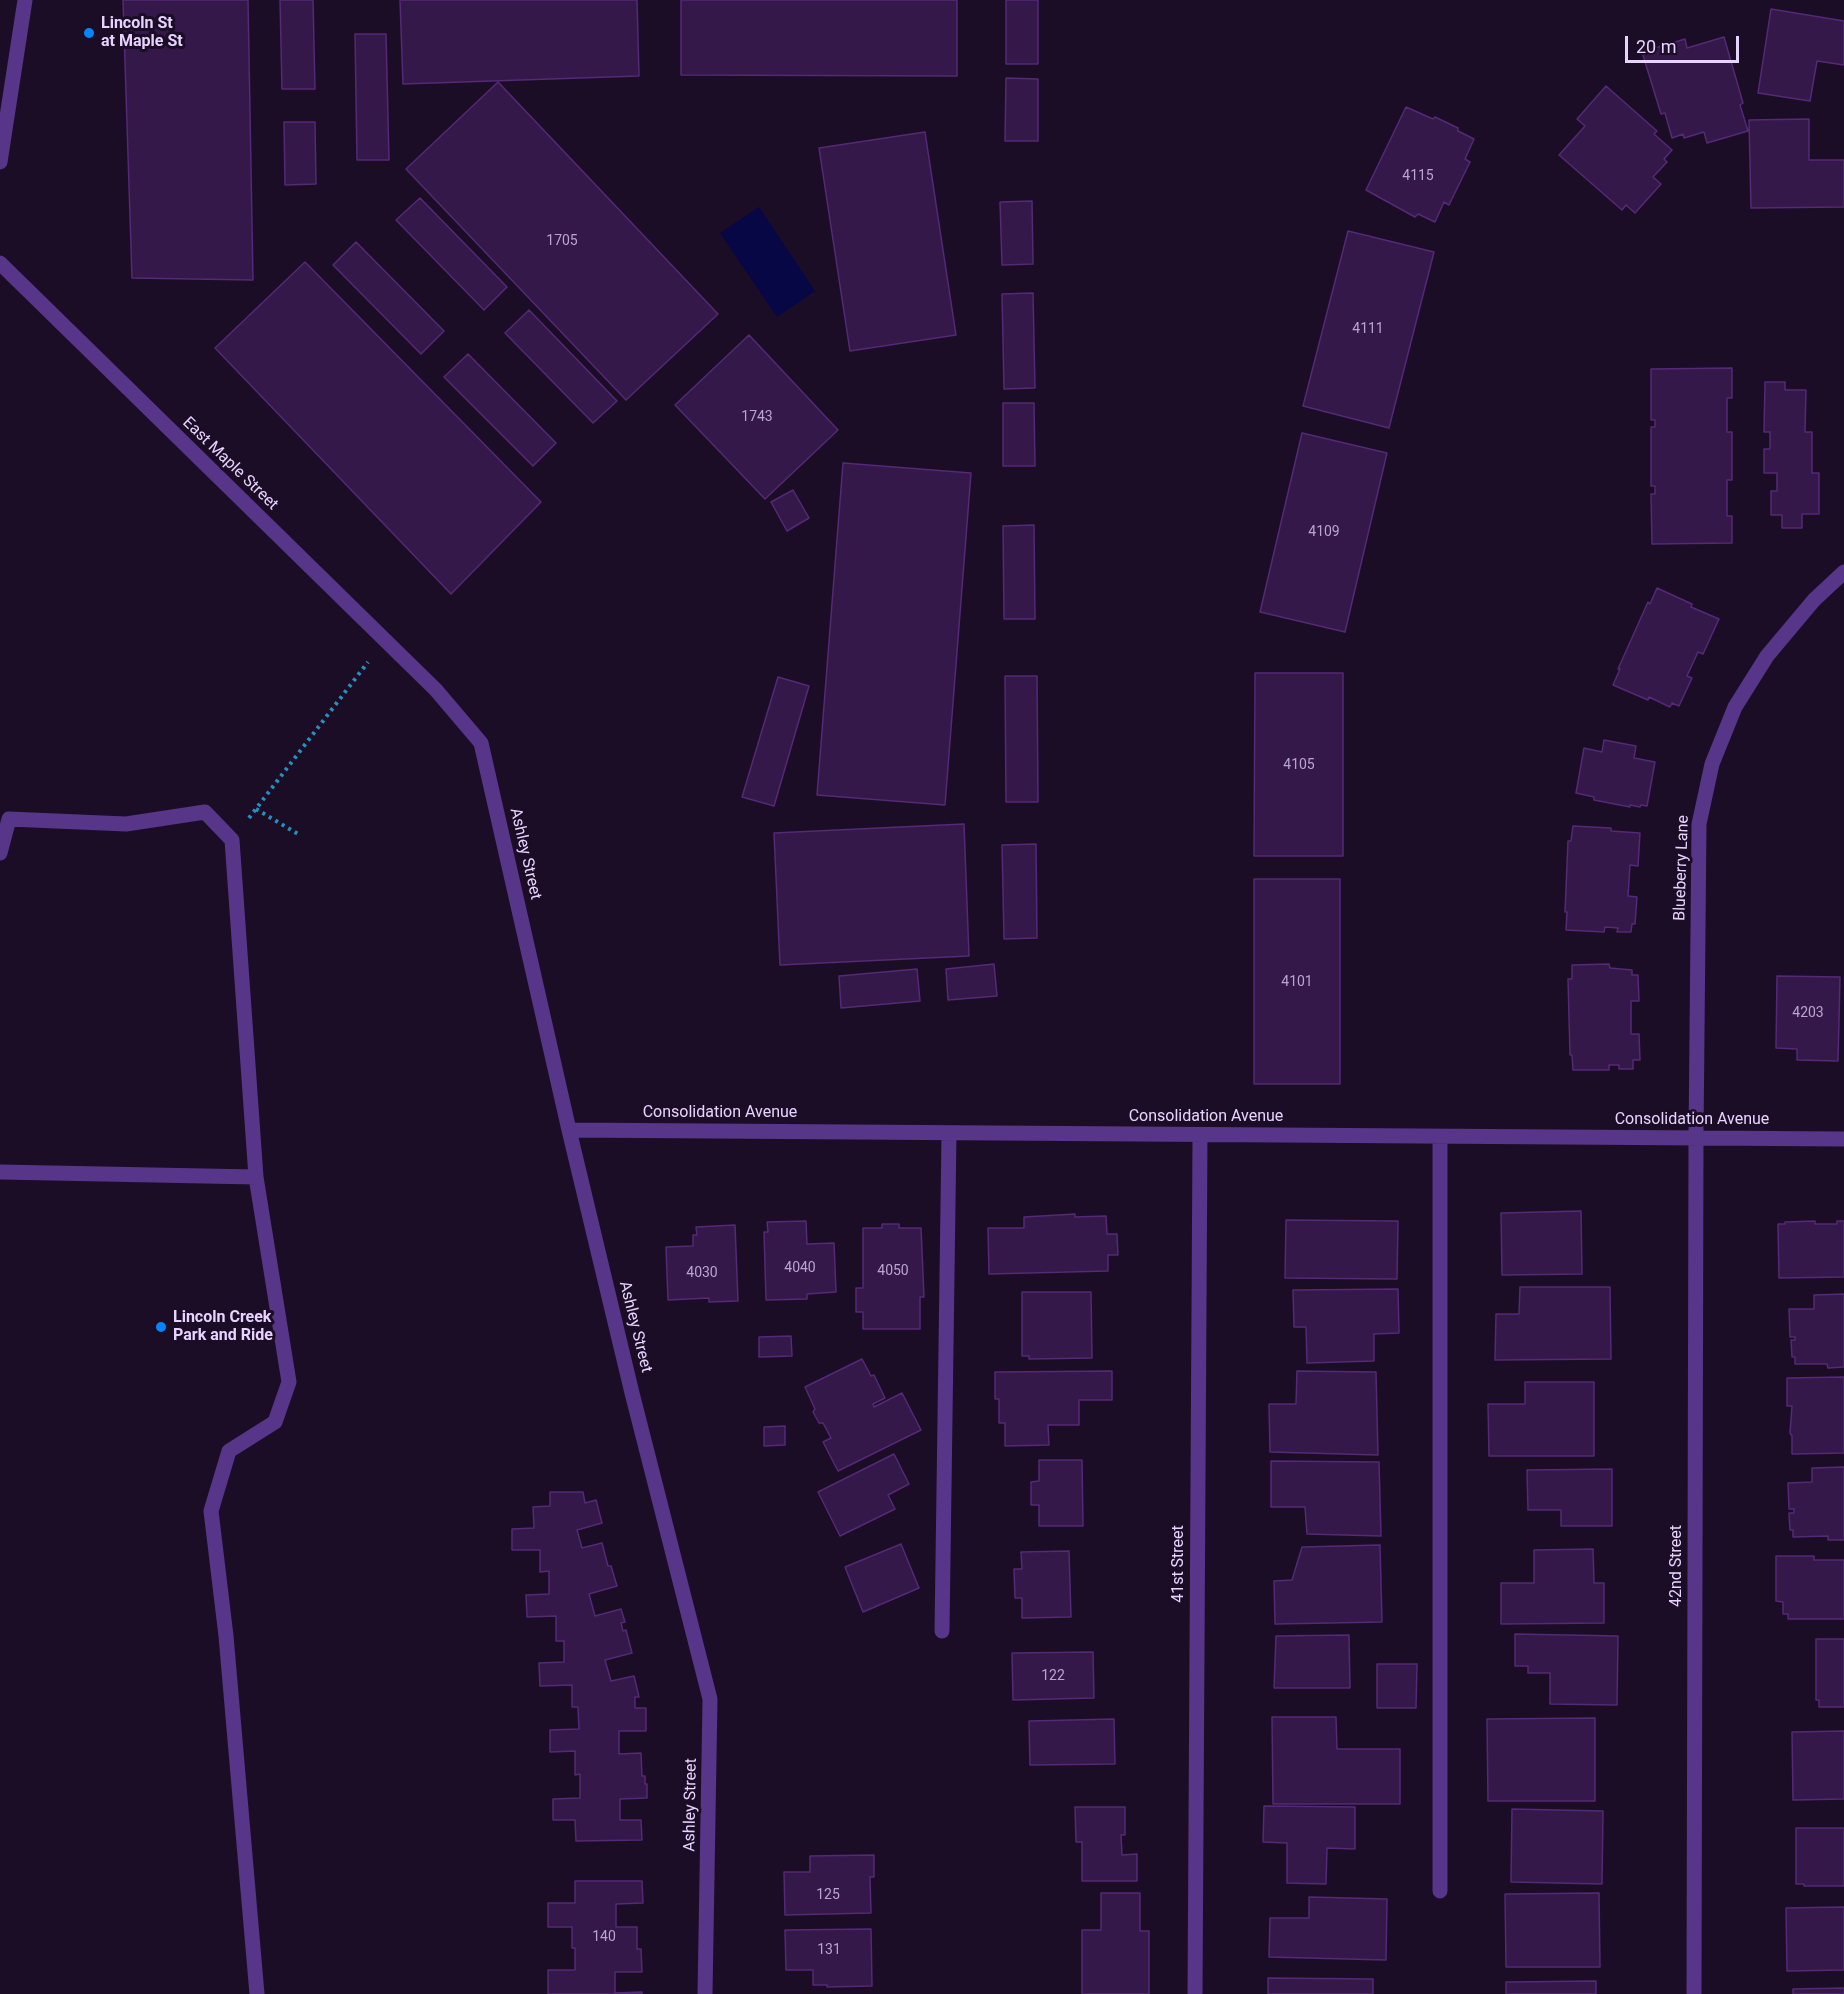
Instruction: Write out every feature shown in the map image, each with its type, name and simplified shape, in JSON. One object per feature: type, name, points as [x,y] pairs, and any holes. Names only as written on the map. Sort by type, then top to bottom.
[{"type":"street","points":[[0,162],[25,0]]},
{"type":"street","name":"East Maple Street","points":[[0,263],[436,690]]},
{"type":"street","name":"Blueberry Lane","points":[[1696,1138],[1699,824],[1712,764],[1735,707],[1767,656],[1814,600],[1844,572]]},
{"type":"street","name":"Ashley Street","points":[[436,690],[481,743],[569,1130],[632,1393],[711,1699],[705,1994]]},
{"type":"street","points":[[0,853],[9,819],[126,824],[205,812],[232,840],[256,1177],[289,1382],[275,1422],[229,1451],[211,1510],[226,1636],[257,1994]]},
{"type":"street","name":"Consolidation Avenue","points":[[569,1130],[1844,1139]]},
{"type":"street","points":[[942,1631],[949,1133]]},
{"type":"street","name":"41st Street","points":[[1195,1994],[1200,1135]]},
{"type":"street","points":[[1440,1137],[1440,1891]]},
{"type":"street","name":"42nd Street","points":[[1694,1994],[1696,1138]]},
{"type":"street","points":[[0,1172],[256,1177]]},
{"type":"path","points":[[232,840],[385,640]]},
{"type":"path","points":[[256,809],[298,834]]},
{"type":"shaded area","points":[[759,207],[815,291],[777,317],[720,233]]},
{"type":"building","points":[[123,0],[248,0],[253,280],[132,278]]},
{"type":"building","points":[[280,0],[313,0],[315,89],[282,89]]},
{"type":"building","points":[[400,0],[637,0],[639,76],[403,84]]},
{"type":"building","points":[[681,0],[957,0],[957,76],[681,75]]},
{"type":"building","points":[[1006,0],[1038,0],[1038,64],[1006,64]]},
{"type":"building","points":[[1771,9],[1844,21],[1844,65],[1817,61],[1810,101],[1758,93]]},
{"type":"building","points":[[355,34],[386,34],[389,160],[357,160]]},
{"type":"building","points":[[1724,37],[1743,103],[1740,105],[1748,131],[1707,143],[1704,132],[1684,138],[1683,134],[1672,138],[1665,113],[1661,114],[1642,52],[1685,39],[1687,48]]},
{"type":"building","points":[[1006,78],[1038,79],[1038,141],[1005,141]]},
{"type":"building","points":[[498,82],[718,314],[626,400],[406,169]]},
{"type":"building","points":[[1606,86],[1657,131],[1654,134],[1672,150],[1664,159],[1667,162],[1653,177],[1661,184],[1635,213],[1626,205],[1622,210],[1559,155],[1585,126],[1577,119]]},
{"type":"building","points":[[1406,107],[1433,119],[1435,117],[1474,139],[1465,159],[1470,162],[1449,205],[1444,202],[1435,222],[1418,214],[1415,217],[1366,190]]},
{"type":"building","points":[[1809,119],[1809,160],[1844,160],[1844,207],[1751,208],[1749,120]]},
{"type":"building","points":[[284,122],[315,122],[316,184],[285,185]]},
{"type":"building","points":[[925,132],[956,335],[850,351],[819,148]]},
{"type":"building","points":[[420,198],[507,287],[484,310],[396,220]]},
{"type":"building","points":[[1032,201],[1033,264],[1002,265],[1000,202]]},
{"type":"building","points":[[1348,231],[1434,252],[1389,428],[1303,406]]},
{"type":"building","points":[[356,242],[444,331],[421,354],[333,265]]},
{"type":"building","points":[[305,262],[541,502],[451,594],[215,348]]},
{"type":"building","points":[[1033,293],[1035,388],[1004,389],[1002,294]]},
{"type":"building","points":[[529,310],[617,401],[593,423],[505,333]]},
{"type":"building","points":[[749,335],[838,430],[765,499],[675,405]]},
{"type":"building","points":[[468,354],[556,443],[533,466],[444,377]]},
{"type":"building","points":[[1732,368],[1732,398],[1727,398],[1727,432],[1732,432],[1732,480],[1727,480],[1727,516],[1732,516],[1732,543],[1652,544],[1651,494],[1655,494],[1655,486],[1651,486],[1651,427],[1655,427],[1655,420],[1651,420],[1651,369]]},
{"type":"building","points":[[1765,382],[1785,382],[1785,390],[1806,390],[1805,432],[1812,432],[1812,473],[1819,473],[1819,514],[1802,514],[1802,528],[1782,528],[1782,515],[1771,515],[1771,491],[1777,491],[1777,473],[1764,473],[1764,449],[1770,449],[1770,432],[1764,432]]},
{"type":"building","points":[[1003,403],[1034,403],[1035,466],[1003,466]]},
{"type":"building","points":[[1302,433],[1387,453],[1345,632],[1260,612]]},
{"type":"building","points":[[843,463],[971,473],[945,805],[817,795]]},
{"type":"building","points":[[793,490],[809,518],[787,531],[771,502]]},
{"type":"building","points":[[1034,525],[1035,619],[1004,619],[1003,526]]},
{"type":"building","points":[[1657,588],[1719,619],[1703,654],[1698,652],[1687,676],[1692,678],[1679,706],[1672,703],[1670,707],[1649,697],[1648,700],[1613,685],[1648,602],[1650,604]]},
{"type":"building","points":[[1255,673],[1343,673],[1343,856],[1254,856]]},
{"type":"building","points":[[1005,676],[1037,676],[1038,802],[1006,802]]},
{"type":"building","points":[[778,677],[809,686],[774,806],[742,797]]},
{"type":"building","points":[[1604,740],[1636,746],[1634,758],[1655,762],[1647,806],[1630,805],[1630,807],[1594,800],[1594,797],[1576,793],[1584,748],[1602,752]]},
{"type":"building","points":[[964,824],[969,956],[780,965],[774,833]]},
{"type":"building","points":[[1573,826],[1611,828],[1611,831],[1640,833],[1638,866],[1630,865],[1628,896],[1637,897],[1635,924],[1632,924],[1631,932],[1617,932],[1618,928],[1605,927],[1604,932],[1566,930],[1568,841],[1571,841]]},
{"type":"building","points":[[1036,844],[1037,938],[1004,939],[1002,845]]},
{"type":"building","points":[[1254,879],[1340,879],[1340,1084],[1254,1084]]},
{"type":"building","points":[[994,964],[997,996],[948,1000],[946,969]]},
{"type":"building","points":[[1609,964],[1610,968],[1632,970],[1632,975],[1638,975],[1639,1001],[1631,1001],[1631,1034],[1639,1034],[1640,1060],[1633,1060],[1633,1069],[1619,1069],[1619,1065],[1609,1065],[1609,1070],[1573,1070],[1572,1055],[1570,1055],[1568,979],[1572,979],[1572,965]]},
{"type":"building","points":[[917,969],[920,1001],[841,1008],[839,976]]},
{"type":"building","points":[[1777,976],[1840,977],[1838,1061],[1797,1060],[1797,1049],[1776,1048]]},
{"type":"building","points":[[1581,1211],[1582,1274],[1502,1275],[1501,1213]]},
{"type":"building","points":[[1075,1214],[1075,1217],[1106,1216],[1107,1234],[1117,1234],[1118,1255],[1108,1255],[1108,1271],[989,1274],[988,1228],[1024,1228],[1024,1217]]},
{"type":"building","points":[[1286,1220],[1398,1221],[1397,1279],[1285,1278]]},
{"type":"building","points":[[806,1221],[807,1244],[834,1243],[836,1292],[807,1294],[807,1299],[766,1300],[764,1232],[768,1232],[767,1222]]},
{"type":"building","points":[[1815,1221],[1815,1224],[1837,1224],[1837,1221],[1844,1221],[1844,1277],[1779,1278],[1778,1224]]},
{"type":"building","points":[[882,1224],[899,1224],[899,1228],[921,1228],[924,1297],[920,1297],[920,1329],[863,1329],[863,1312],[856,1312],[856,1288],[863,1288],[863,1228],[882,1228]]},
{"type":"building","points":[[735,1225],[738,1301],[709,1302],[709,1298],[668,1300],[666,1247],[693,1246],[693,1235],[697,1235],[696,1227]]},
{"type":"building","points":[[1520,1287],[1610,1287],[1611,1359],[1495,1360],[1496,1314],[1519,1314]]},
{"type":"building","points":[[1398,1289],[1399,1333],[1374,1334],[1374,1361],[1307,1363],[1306,1327],[1294,1327],[1293,1290]]},
{"type":"building","points":[[1022,1292],[1091,1292],[1092,1358],[1029,1359],[1029,1356],[1022,1356]]},
{"type":"building","points":[[1844,1294],[1844,1367],[1828,1368],[1827,1364],[1795,1364],[1795,1357],[1792,1357],[1791,1340],[1795,1340],[1795,1337],[1790,1337],[1789,1309],[1814,1309],[1814,1295]]},
{"type":"building","points":[[791,1336],[792,1356],[759,1357],[759,1337]]},
{"type":"building","points":[[862,1359],[871,1376],[874,1375],[885,1398],[873,1404],[874,1407],[902,1393],[921,1430],[838,1471],[823,1442],[831,1438],[823,1423],[819,1423],[813,1412],[815,1409],[805,1387]]},
{"type":"building","points":[[1112,1371],[1112,1400],[1079,1400],[1079,1425],[1048,1425],[1049,1445],[1005,1446],[1005,1423],[999,1423],[999,1399],[995,1399],[995,1372]]},
{"type":"building","points":[[1297,1371],[1376,1372],[1378,1455],[1270,1452],[1269,1404],[1296,1404]]},
{"type":"building","points":[[1844,1377],[1844,1453],[1792,1454],[1790,1433],[1792,1406],[1787,1406],[1787,1378]]},
{"type":"building","points":[[1525,1382],[1594,1382],[1594,1456],[1489,1456],[1488,1404],[1525,1404]]},
{"type":"building","points":[[785,1426],[785,1445],[764,1446],[764,1427]]},
{"type":"building","points":[[894,1454],[909,1484],[888,1495],[895,1509],[840,1536],[818,1492]]},
{"type":"building","points":[[1039,1460],[1082,1460],[1083,1526],[1039,1526],[1039,1505],[1031,1505],[1031,1482],[1039,1481]]},
{"type":"building","points":[[1271,1461],[1379,1462],[1381,1536],[1307,1534],[1305,1507],[1271,1507]]},
{"type":"building","points":[[1844,1467],[1844,1540],[1828,1540],[1828,1536],[1793,1537],[1793,1530],[1790,1530],[1789,1513],[1794,1513],[1794,1509],[1789,1509],[1788,1483],[1812,1482],[1812,1468]]},
{"type":"building","points":[[1612,1469],[1612,1526],[1561,1526],[1561,1510],[1528,1510],[1527,1470]]},
{"type":"building","points":[[550,1492],[583,1492],[585,1503],[596,1500],[602,1523],[577,1530],[582,1548],[602,1543],[608,1566],[611,1566],[617,1586],[589,1594],[595,1616],[621,1609],[625,1622],[621,1623],[623,1631],[626,1630],[632,1653],[605,1660],[611,1681],[634,1676],[639,1697],[635,1697],[635,1708],[646,1708],[646,1731],[619,1731],[619,1754],[641,1753],[642,1776],[645,1776],[645,1784],[647,1784],[647,1798],[620,1799],[620,1820],[641,1820],[642,1840],[576,1841],[575,1820],[553,1820],[553,1799],[580,1798],[580,1774],[575,1775],[575,1751],[550,1752],[550,1730],[579,1729],[578,1707],[572,1707],[572,1685],[540,1686],[539,1663],[564,1662],[564,1641],[556,1641],[556,1616],[527,1617],[526,1595],[549,1594],[549,1571],[540,1572],[540,1550],[512,1550],[512,1529],[534,1528],[533,1507],[550,1506]]},
{"type":"building","points":[[901,1544],[919,1588],[863,1612],[845,1567]]},
{"type":"building","points":[[1380,1545],[1382,1622],[1275,1624],[1274,1581],[1292,1580],[1302,1547]]},
{"type":"building","points":[[1593,1549],[1594,1583],[1604,1583],[1604,1623],[1501,1624],[1501,1583],[1534,1583],[1534,1550]]},
{"type":"building","points":[[1069,1551],[1071,1617],[1022,1618],[1022,1598],[1015,1598],[1014,1569],[1022,1569],[1021,1552]]},
{"type":"building","points":[[1776,1556],[1814,1556],[1814,1560],[1844,1560],[1844,1619],[1788,1619],[1788,1614],[1783,1614],[1783,1602],[1776,1601]]},
{"type":"building","points":[[1515,1634],[1618,1636],[1617,1705],[1550,1704],[1550,1673],[1528,1673],[1528,1666],[1515,1666]]},
{"type":"building","points":[[1349,1635],[1350,1688],[1274,1688],[1276,1636]]},
{"type":"building","points":[[1816,1639],[1844,1639],[1844,1707],[1819,1707],[1819,1700],[1816,1700]]},
{"type":"building","points":[[1093,1652],[1094,1698],[1013,1700],[1012,1653]]},
{"type":"building","points":[[1377,1664],[1417,1664],[1416,1708],[1377,1708]]},
{"type":"building","points":[[1272,1717],[1336,1717],[1337,1749],[1400,1749],[1400,1804],[1273,1804]]},
{"type":"building","points":[[1595,1718],[1595,1801],[1488,1801],[1487,1719]]},
{"type":"building","points":[[1114,1719],[1115,1764],[1030,1765],[1029,1721]]},
{"type":"building","points":[[1844,1731],[1844,1799],[1793,1800],[1792,1732]]},
{"type":"building","points":[[1264,1806],[1355,1807],[1355,1849],[1327,1848],[1326,1884],[1287,1883],[1287,1843],[1263,1842]]},
{"type":"building","points":[[1075,1807],[1125,1807],[1125,1835],[1121,1835],[1122,1855],[1137,1854],[1137,1881],[1082,1881],[1082,1842],[1076,1842]]},
{"type":"building","points":[[1512,1809],[1603,1811],[1602,1884],[1511,1882]]},
{"type":"building","points":[[1796,1828],[1844,1828],[1844,1886],[1796,1884]]},
{"type":"building","points":[[874,1855],[874,1877],[870,1877],[871,1913],[785,1915],[784,1872],[810,1872],[810,1856]]},
{"type":"building","points":[[575,1881],[642,1881],[643,1903],[616,1904],[616,1927],[637,1927],[637,1949],[641,1949],[642,1972],[615,1972],[615,1993],[642,1992],[642,1994],[548,1994],[548,1970],[575,1970],[575,1948],[572,1948],[572,1927],[548,1927],[548,1903],[575,1903]]},
{"type":"building","points":[[1101,1893],[1140,1893],[1140,1931],[1149,1931],[1149,1994],[1082,1994],[1082,1930],[1101,1930]]},
{"type":"building","points":[[1599,1893],[1600,1967],[1506,1967],[1505,1894]]},
{"type":"building","points":[[1309,1897],[1387,1899],[1386,1960],[1269,1957],[1270,1918],[1309,1918]]},
{"type":"building","points":[[1844,1907],[1844,1970],[1787,1971],[1786,1908]]},
{"type":"building","points":[[871,1929],[872,1986],[813,1985],[813,1970],[786,1970],[785,1930]]},
{"type":"building","points":[[1268,1978],[1373,1979],[1373,1994],[1268,1994]]},
{"type":"building","points":[[1596,1981],[1596,1994],[1506,1994],[1506,1982]]},
{"type":"building","points":[[1844,1988],[1844,1994],[1793,1994],[1793,1989]]},
{"type":"place","name":"Lincoln St at Maple St","points":[[89,33]]},
{"type":"place","name":"Lincoln Creek Park and Ride","points":[[161,1327]]}]
